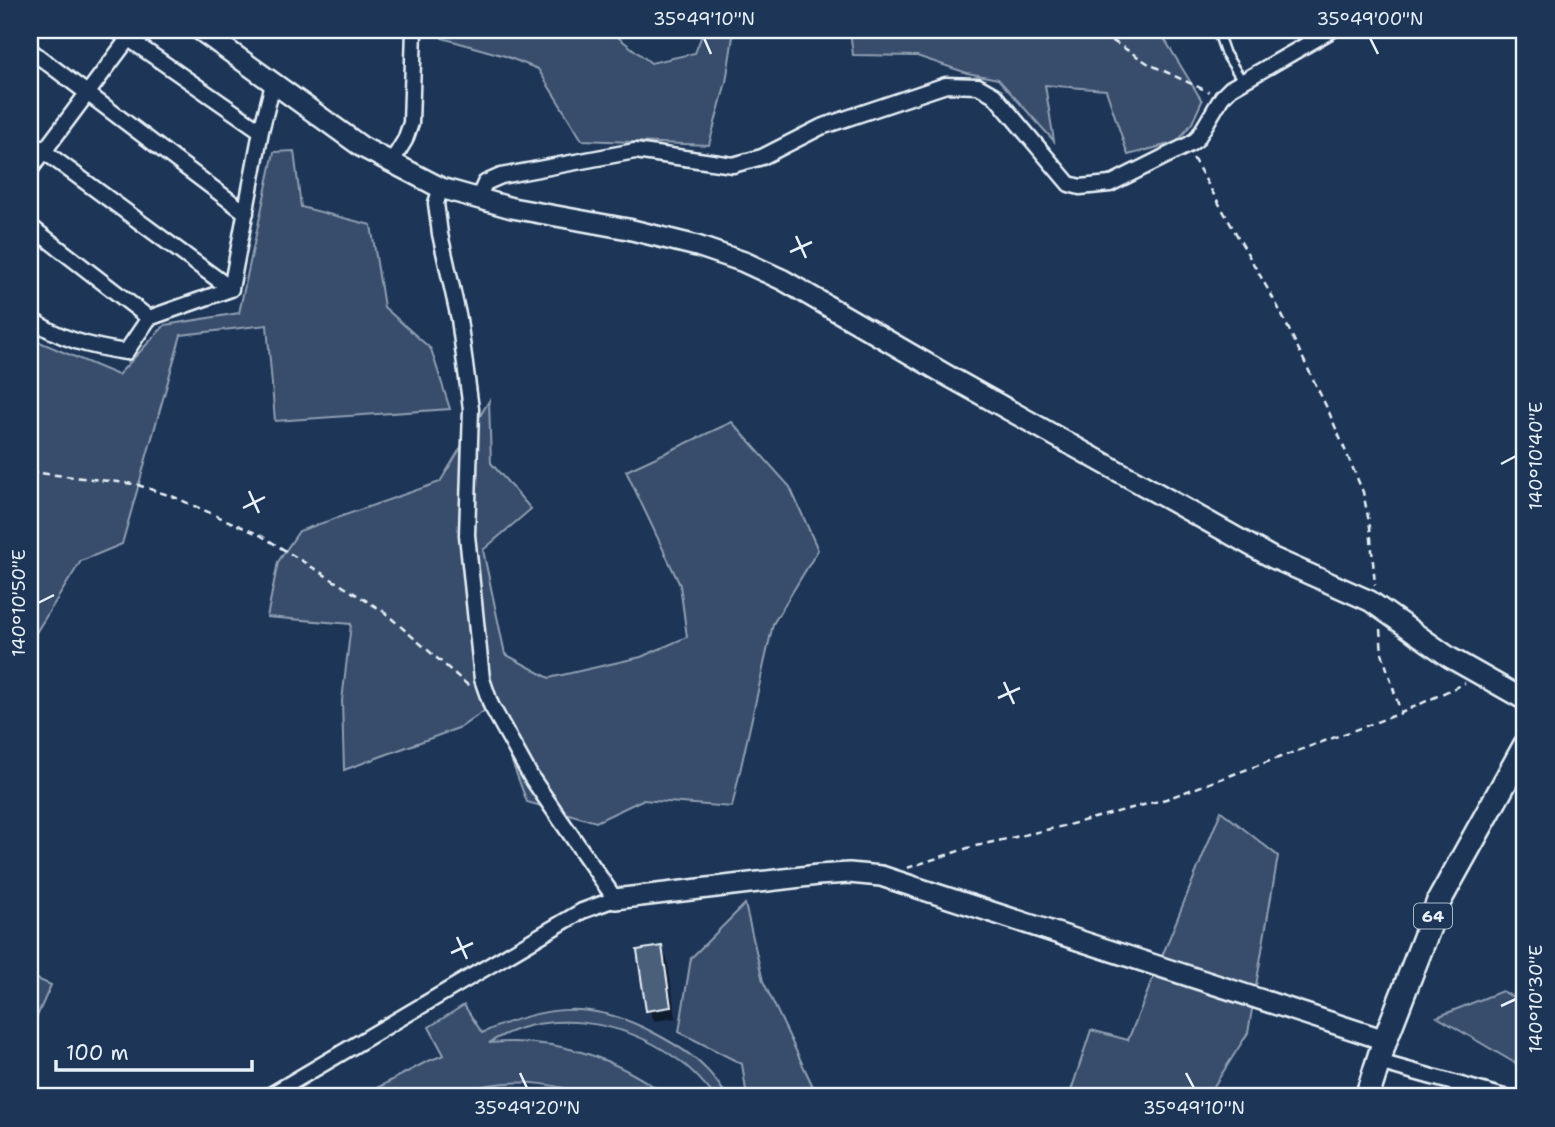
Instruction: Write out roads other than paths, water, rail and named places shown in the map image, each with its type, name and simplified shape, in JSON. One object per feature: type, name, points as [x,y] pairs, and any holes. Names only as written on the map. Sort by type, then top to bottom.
[{"type":"main road","name":"64","points":[[1367,1097],[1439,901],[1525,746]]},
{"type":"street","points":[[200,30],[346,136],[441,188],[512,208],[628,229],[697,246],[764,271],[1273,558],[1370,601],[1416,636],[1525,700]]},
{"type":"street","points":[[391,163],[405,140],[411,122],[414,30]]},
{"type":"street","points":[[478,200],[485,183],[501,176],[635,151],[733,165],[747,162],[821,127],[946,85],[978,86],[994,95],[1069,184],[1080,187],[1110,184],[1190,144],[1197,139],[1222,97],[1242,80],[1332,30]]},
{"type":"street","points":[[30,170],[89,92],[122,34],[261,131]]},
{"type":"street","points":[[30,50],[246,213]]},
{"type":"street","points":[[231,289],[261,131],[273,84]]},
{"type":"street","points":[[30,141],[231,289]]},
{"type":"street","points":[[441,188],[436,203],[440,234],[459,319],[471,409],[467,535],[482,679],[491,705],[531,777],[615,899]]},
{"type":"street","points":[[30,226],[149,318]]},
{"type":"street","points":[[30,318],[42,328],[89,346],[126,352],[149,318],[231,289]]},
{"type":"street","points":[[267,1097],[582,911],[615,899],[849,873],[881,876],[1382,1051],[1504,1097]]},
{"type":"lane","points":[[1217,30],[1225,53],[1242,80]]}]
